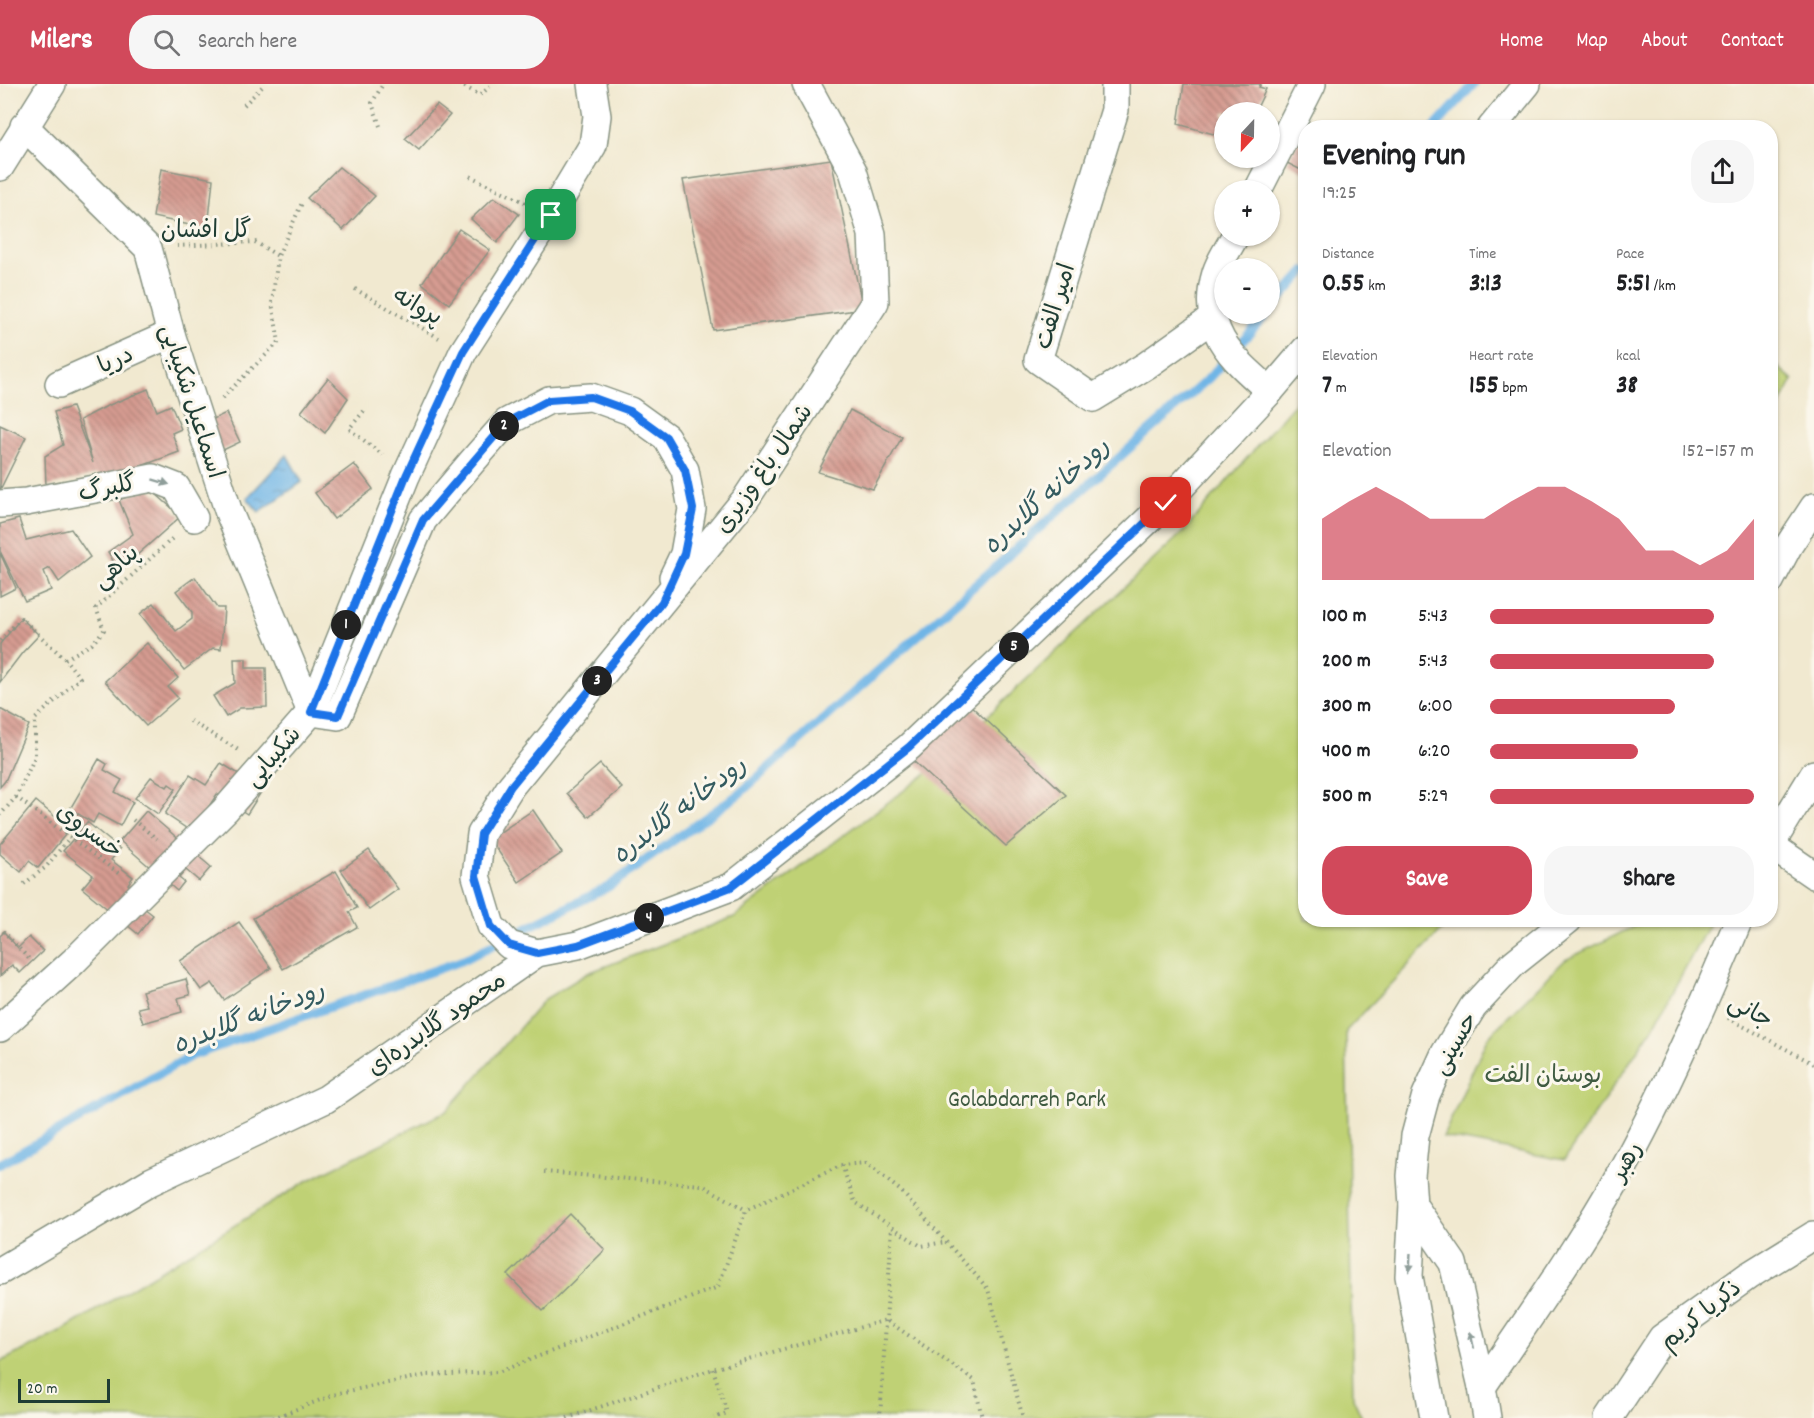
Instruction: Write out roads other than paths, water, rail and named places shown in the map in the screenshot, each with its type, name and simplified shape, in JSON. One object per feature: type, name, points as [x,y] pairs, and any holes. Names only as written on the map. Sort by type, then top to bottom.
[{"type":"street","points":[[0,167],[52,84]]},
{"type":"street","points":[[311,712],[406,476],[463,352],[593,145],[597,116],[592,84]]},
{"type":"street","name":"شمال باغ وزیری","points":[[537,953],[500,936],[476,876],[481,834],[511,786],[745,500],[875,302],[873,234],[853,171],[806,84]]},
{"type":"street","name":"امیر الفت","points":[[1115,84],[1115,110],[1038,360],[1093,398],[1147,365],[1216,328]]},
{"type":"street","points":[[1263,180],[1312,84]]},
{"type":"street","points":[[1498,120],[1527,84]]},
{"type":"street","name":"اسماعیل شکیبایی","points":[[24,126],[148,248],[171,334],[226,504],[311,712]]},
{"type":"street","points":[[1230,246],[1216,272],[1210,307],[1216,328],[1244,368],[1270,391]]},
{"type":"street","name":"دریا","points":[[59,384],[171,334]]},
{"type":"street","name":"محمود گلابدره‌ای","points":[[0,1271],[150,1182],[326,1099],[537,953],[578,945],[731,887],[909,747],[1166,503],[1298,358]]},
{"type":"street","name":"شکیبایی","points":[[0,1028],[73,962],[225,810],[311,712],[338,716],[423,520],[507,422],[549,400],[591,397],[630,411],[666,437],[685,470],[693,509],[684,554],[662,602]]},
{"type":"street","name":"گلبرگ","points":[[0,504],[26,502],[153,478],[177,487],[190,522],[226,504]]},
{"type":"street","points":[[1778,566],[1814,507]]},
{"type":"street","points":[[1778,832],[1814,774]]},
{"type":"street","points":[[1778,850],[1814,875]]},
{"type":"street","name":"حسینی","points":[[1434,1418],[1409,1276],[1413,1204],[1411,1176],[1415,1136],[1426,1095],[1445,1053],[1473,1007],[1514,963],[1560,927]]},
{"type":"street","name":"رهبر","points":[[1482,1387],[1578,1244],[1634,1148],[1703,1005],[1736,927]]},
{"type":"street","points":[[1413,1204],[1453,1263],[1487,1418]]},
{"type":"street","name":"ذکریا کریم","points":[[1609,1418],[1662,1338],[1748,1276],[1814,1235]]},
{"type":"water","points":[[287,455],[302,482],[259,512],[247,498]]},
{"type":"waterway","name":"رودخانه گلابدره","points":[[1441,120],[1474,84]]},
{"type":"waterway","name":"رودخانه گلابدره","points":[[1280,299],[1298,279]]},
{"type":"waterway","name":"رودخانه گلابدره","points":[[0,1164],[191,1056],[461,961],[608,887],[739,794],[1209,378],[1258,324]]},
{"type":"park label","name":"بوستان الفت","points":[[1543,1074]]},
{"type":"park label","name":"Golabdarreh Park","points":[[1027,1098]]}]
